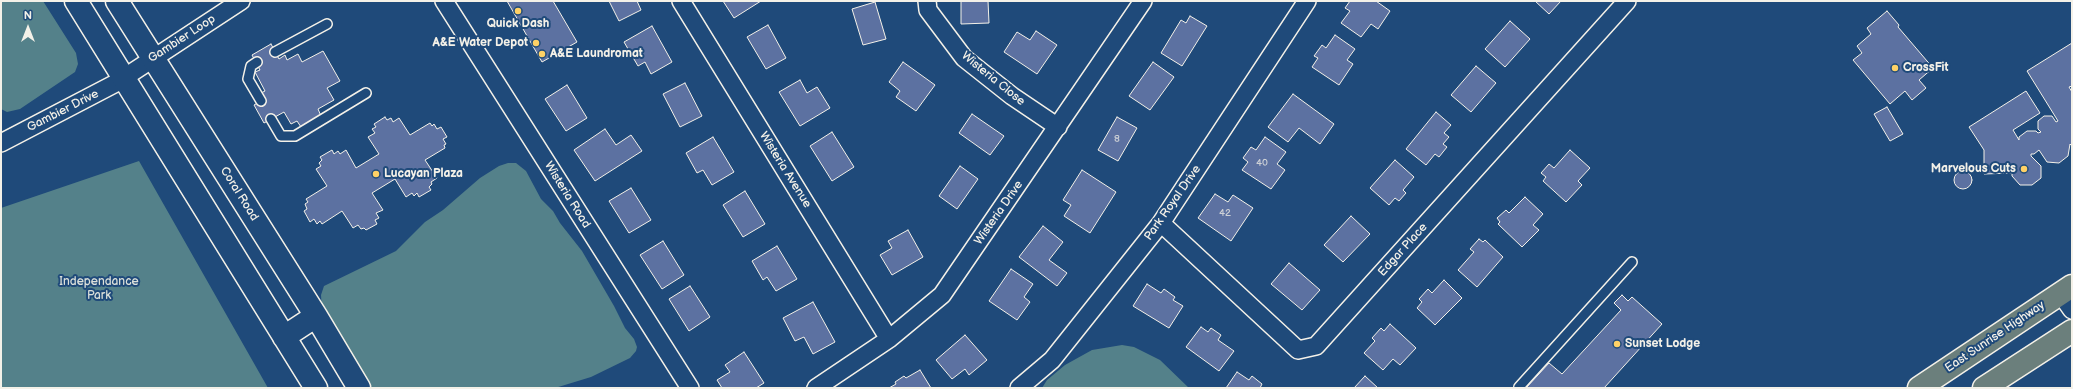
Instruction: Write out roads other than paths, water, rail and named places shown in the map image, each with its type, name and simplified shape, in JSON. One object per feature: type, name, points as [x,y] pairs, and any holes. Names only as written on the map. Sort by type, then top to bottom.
[{"type":"main road","points":[[76,1],[316,388]]},
{"type":"main road","name":"Coral Road","points":[[117,1],[316,316],[359,388]]},
{"type":"main road","name":"East Sunrise Highway","points":[[1919,388],[2068,296]]},
{"type":"main road","points":[[284,337],[316,316]]},
{"type":"main road","points":[[1984,388],[2072,331]]},
{"type":"street","name":"Gambier Loop","points":[[124,78],[152,58],[241,1]]},
{"type":"street","name":"Wisteria Road","points":[[444,1],[690,388]]},
{"type":"street","name":"Wisteria Avenue","points":[[681,1],[889,339]]},
{"type":"street","name":"Wisteria Close","points":[[926,1],[928,10],[964,58],[1012,96],[1058,127]]},
{"type":"street","name":"Wisteria Drive","points":[[816,388],[889,339],[942,295],[1143,1]]},
{"type":"street","name":"Park Royal Drive","points":[[1019,388],[1052,360],[1161,223],[1307,1]]},
{"type":"street","name":"Edgar Place","points":[[1161,223],[1298,350],[1316,346],[1627,1]]},
{"type":"street","name":"Gambier Drive","points":[[1,142],[124,78]]},
{"type":"lane","points":[[275,52],[327,24]]},
{"type":"lane","points":[[257,62],[251,66],[248,79],[261,101]]},
{"type":"lane","points":[[271,119],[281,136],[295,136],[366,93]]},
{"type":"lane","points":[[1520,388],[1519,387],[1632,262]]},
{"type":"place","name":"Quick Dash","points":[[518,11]]},
{"type":"place","name":"A&E Water Depot","points":[[536,43]]},
{"type":"place","name":"A&E Laundromat","points":[[542,54]]},
{"type":"place","name":"CrossFit","points":[[1895,68]]},
{"type":"place","name":"Marvelous Cuts","points":[[2024,169]]},
{"type":"place","name":"Lucayan Plaza","points":[[376,174]]},
{"type":"place","name":"Sunset Lodge","points":[[1617,344]]},
{"type":"park label","name":"Independance Park","points":[[99,289]]}]
